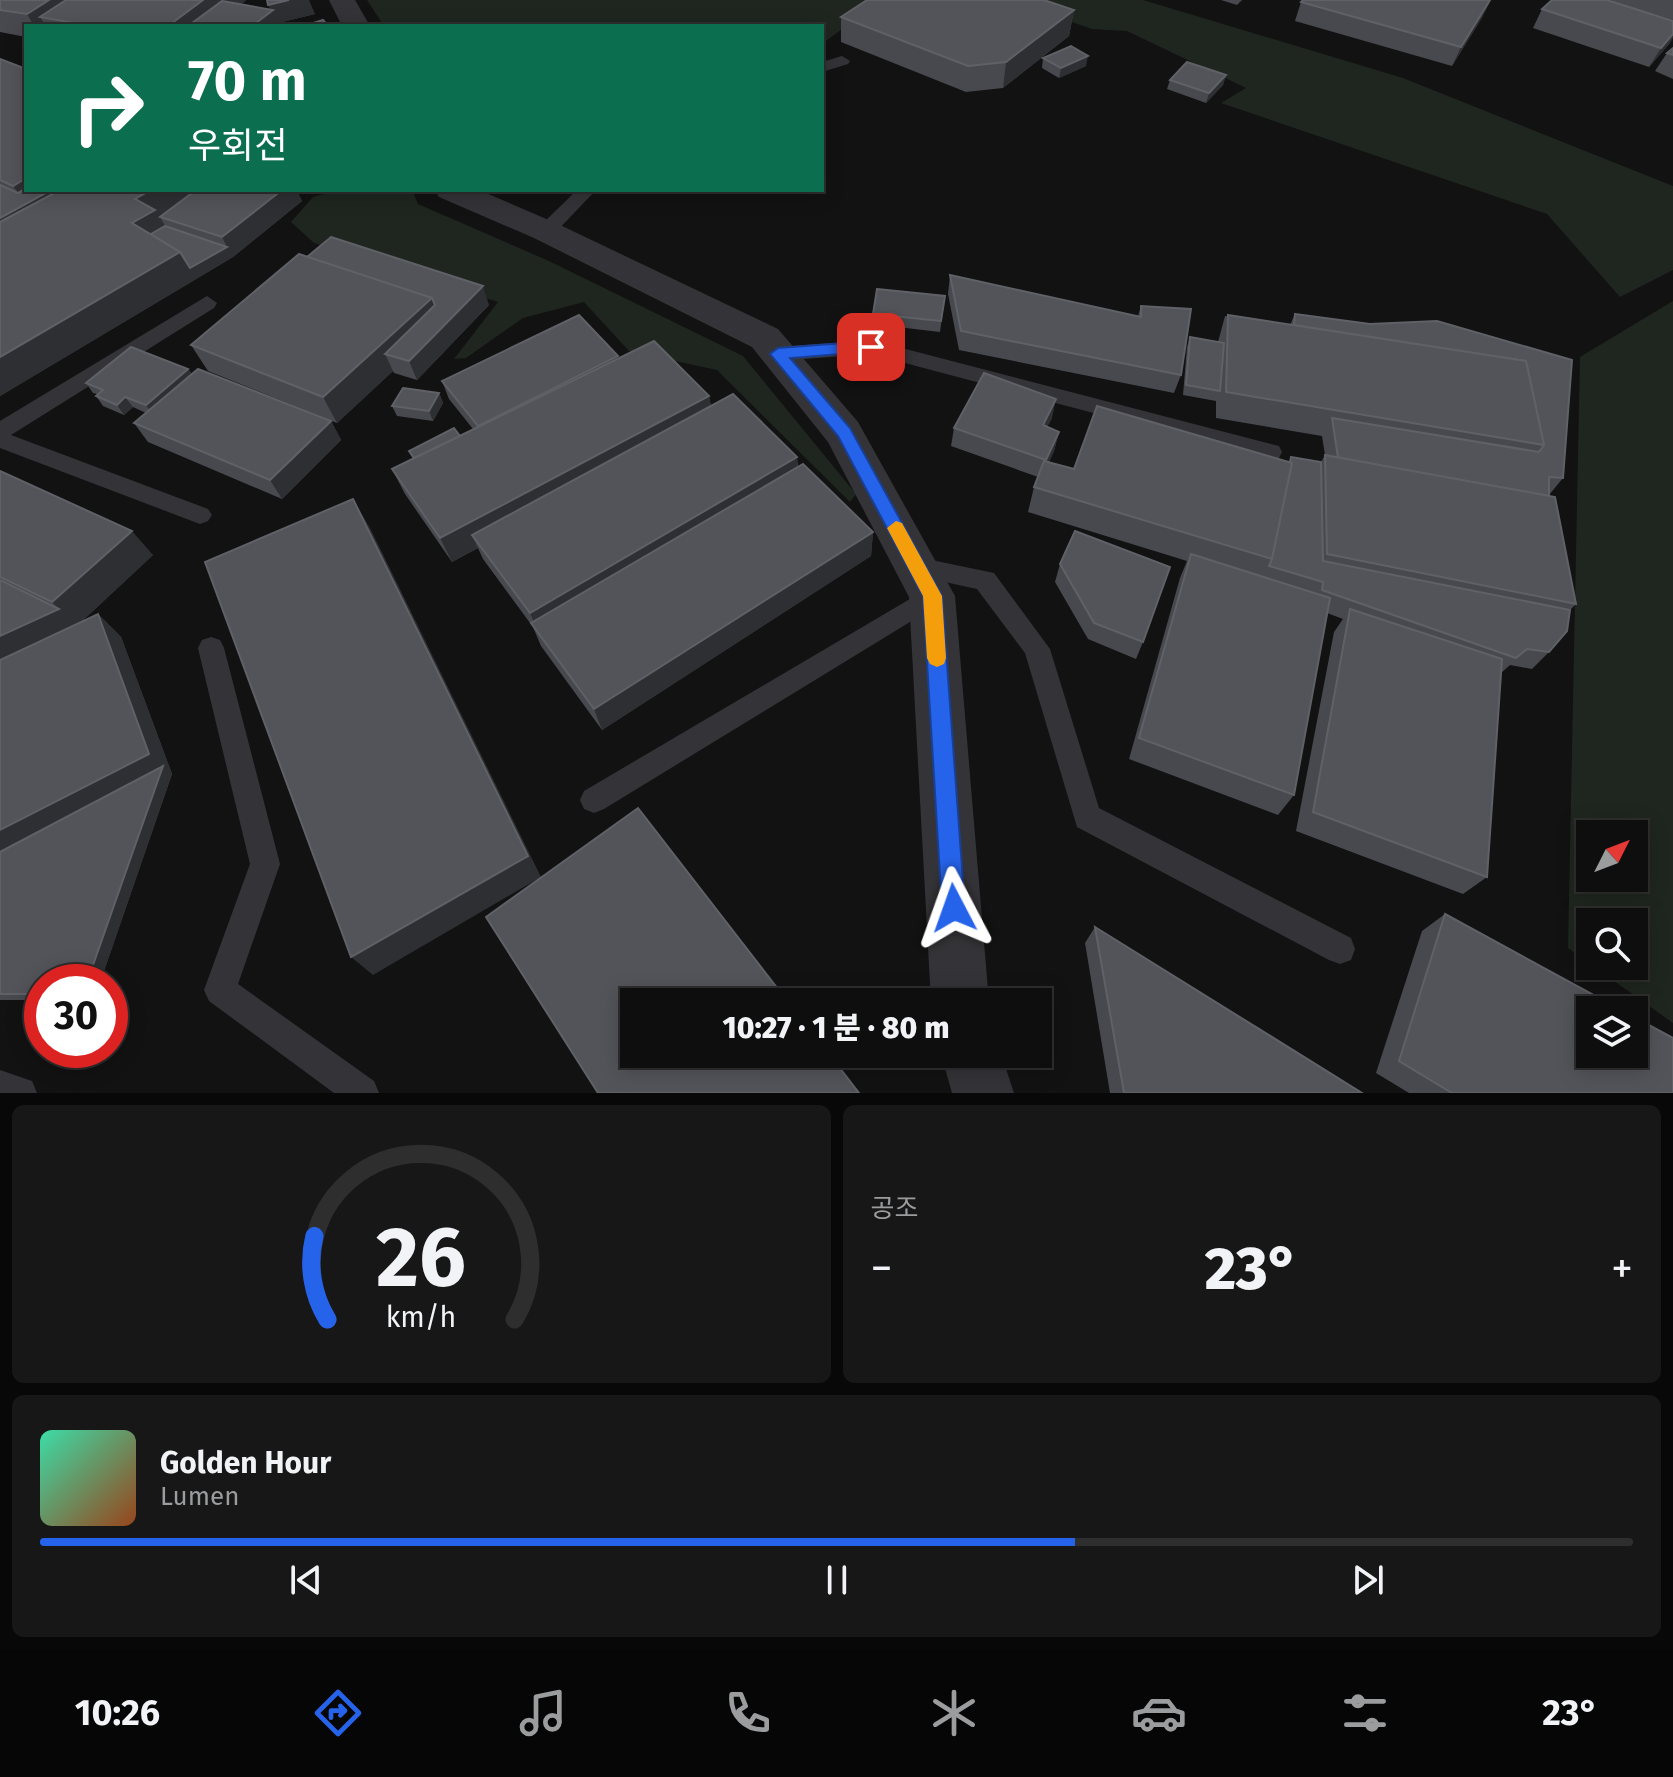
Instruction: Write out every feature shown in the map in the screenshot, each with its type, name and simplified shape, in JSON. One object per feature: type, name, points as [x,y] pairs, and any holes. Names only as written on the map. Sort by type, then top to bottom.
[{"type":"street","points":[[342,0],[355,24]]},
{"type":"street","points":[[456,192],[546,231],[765,338],[844,433],[925,582],[959,988]]},
{"type":"street","points":[[975,1068],[983,1093]]},
{"type":"lane","points":[[824,66],[842,61]]},
{"type":"lane","points":[[546,231],[585,192]]},
{"type":"lane","points":[[0,431],[207,303]]},
{"type":"lane","points":[[778,354],[871,347],[1271,452]]},
{"type":"lane","points":[[0,439],[200,515]]},
{"type":"lane","points":[[594,800],[925,582],[985,580],[1037,649],[1087,817],[1340,949]]},
{"type":"lane","points":[[211,648],[265,864],[220,990],[362,1093]]},
{"type":"lane","points":[[0,1087],[20,1093]]},
{"type":"shaded area","points":[[367,0],[881,0],[824,43],[824,24],[383,24]]},
{"type":"shaded area","points":[[1009,0],[1143,0],[1403,78],[1673,186],[1673,270],[1620,297],[1547,214],[1221,103],[1246,88],[1127,31],[1092,29]]},
{"type":"shaded area","points":[[331,192],[413,192],[418,204],[549,261],[743,356],[856,494],[850,502],[717,370],[629,351],[584,302],[523,318],[466,358],[454,359],[498,302],[314,243],[291,222],[313,197]]},
{"type":"shaded area","points":[[1673,301],[1673,1023],[1648,1005],[1648,996],[1635,996],[1613,980],[1648,980],[1648,908],[1576,908],[1576,954],[1568,948],[1580,357]]},
{"type":"building","points":[[0,0],[49,0],[27,14],[0,10]]},
{"type":"building","points":[[66,0],[203,0],[171,24],[80,24],[40,17]]},
{"type":"building","points":[[267,0],[289,0],[268,5]]},
{"type":"building","points":[[867,0],[1044,0],[1074,10],[1006,62],[968,66],[841,17]]},
{"type":"building","points":[[1490,0],[1461,47],[1301,2]]},
{"type":"building","points":[[1552,0],[1607,0],[1673,21],[1673,34],[1661,48],[1542,9]]},
{"type":"building","points":[[222,1],[273,10],[255,24],[191,24]]},
{"type":"building","points":[[1071,46],[1088,56],[1061,68],[1043,58]]},
{"type":"building","points":[[0,59],[24,68],[24,179],[13,186],[0,180]]},
{"type":"building","points":[[1187,62],[1226,75],[1209,93],[1170,80]]},
{"type":"building","points":[[0,185],[18,193],[24,189],[24,192],[47,192],[0,218]]},
{"type":"building","points":[[56,192],[147,192],[135,199],[155,210],[132,223],[180,252],[0,357],[0,222]]},
{"type":"building","points":[[193,192],[279,192],[222,237],[160,217]]},
{"type":"building","points":[[165,226],[227,247],[190,268],[180,252],[151,234]]},
{"type":"building","points":[[331,237],[483,286],[409,361],[385,354],[435,305],[432,298],[307,257]]},
{"type":"building","points":[[299,254],[432,298],[323,397],[191,345]]},
{"type":"building","points":[[950,275],[1141,317],[1141,306],[1191,309],[1181,375],[961,331]]},
{"type":"building","points":[[877,289],[945,296],[941,321],[873,314]]},
{"type":"building","points":[[1295,314],[1370,324],[1437,321],[1572,360],[1563,478],[1549,477],[1549,496],[1338,458],[1332,418],[1539,452],[1544,445],[1526,361],[1294,325]]},
{"type":"building","points":[[579,315],[618,356],[478,426],[442,381]]},
{"type":"building","points":[[1228,315],[1526,361],[1544,445],[1226,392]]},
{"type":"building","points":[[1190,337],[1224,343],[1220,391],[1186,385]]},
{"type":"building","points":[[654,341],[709,396],[440,538],[392,469]]},
{"type":"building","points":[[131,347],[188,369],[146,405],[125,397],[117,405],[96,396],[103,390],[86,383]]},
{"type":"building","points":[[198,369],[331,421],[270,480],[134,423]]},
{"type":"building","points":[[984,373],[1056,399],[1043,425],[1059,432],[1046,460],[954,428]]},
{"type":"building","points":[[403,388],[439,393],[429,411],[392,406]]},
{"type":"building","points":[[733,394],[797,457],[530,613],[472,535]]},
{"type":"building","points":[[1097,406],[1292,463],[1272,559],[1034,487],[1044,461],[1074,469]]},
{"type":"building","points":[[454,428],[460,436],[414,458],[409,451]]},
{"type":"building","points":[[1325,455],[1555,497],[1576,604],[1327,554]]},
{"type":"building","points":[[1291,457],[1321,462],[1323,561],[1570,610],[1567,631],[1549,652],[1527,649],[1516,658],[1322,590],[1323,582],[1269,566]]},
{"type":"building","points":[[803,464],[873,532],[594,709],[531,623]]},
{"type":"building","points":[[0,471],[132,531],[52,602],[0,577]]},
{"type":"building","points":[[353,499],[528,856],[351,957],[205,562]]},
{"type":"building","points":[[1075,531],[1170,567],[1143,642],[1094,623],[1060,564]]},
{"type":"building","points":[[1191,554],[1330,598],[1294,795],[1139,738]]},
{"type":"building","points":[[0,580],[59,609],[0,636]]},
{"type":"building","points":[[1350,609],[1502,659],[1487,877],[1313,812]]},
{"type":"building","points":[[98,614],[149,754],[0,830],[0,660]]},
{"type":"building","points":[[163,766],[93,964],[24,964],[24,994],[0,994],[0,852]]},
{"type":"building","points":[[638,808],[777,988],[620,988],[620,1068],[840,1068],[859,1093],[598,1093],[486,917]]},
{"type":"building","points":[[1445,914],[1595,996],[1576,996],[1576,1068],[1648,1068],[1648,1025],[1673,1038],[1673,1093],[1452,1093],[1399,1061]]},
{"type":"building","points":[[1095,927],[1362,1093],[1124,1093]]},
{"type":"slow traffic","points":[[896,528],[932,596],[937,658]]},
{"type":"route","points":[[871,347],[778,354],[844,433],[932,596],[954,908]]}]
